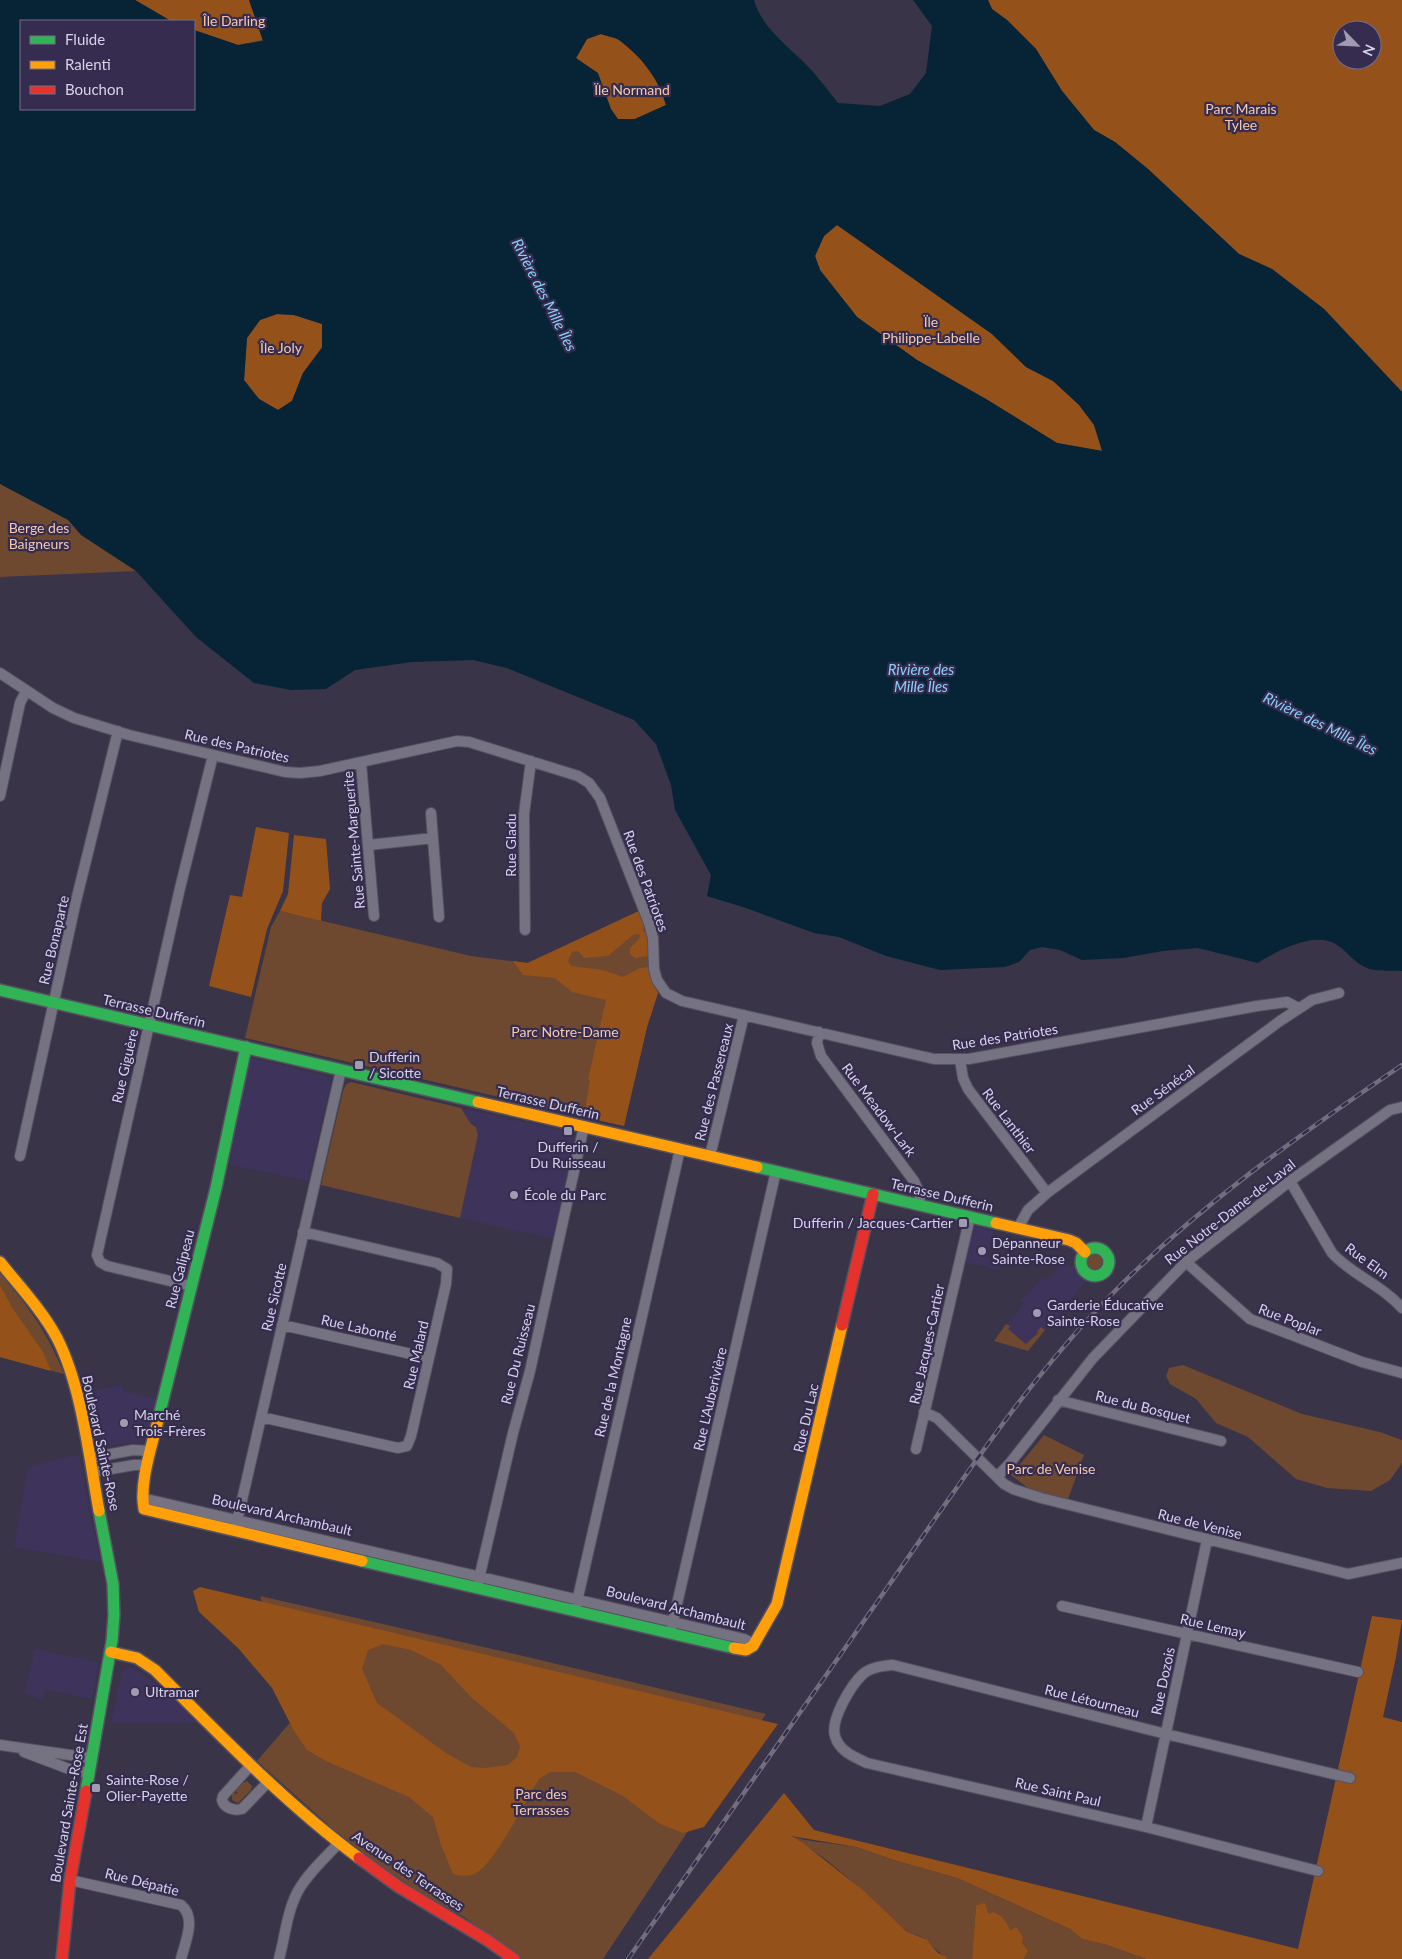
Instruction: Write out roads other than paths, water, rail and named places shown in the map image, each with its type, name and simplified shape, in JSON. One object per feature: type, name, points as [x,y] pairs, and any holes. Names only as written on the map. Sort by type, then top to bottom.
[{"type":"street","name":"Rue des Patriotes","points":[[0,673],[68,716],[213,755],[294,773],[314,772],[362,763],[457,740],[531,760],[578,776],[589,783],[600,798],[649,923],[653,938],[656,976],[663,989],[672,997],[682,1001],[934,1058],[960,1060],[1257,1006],[1286,1002],[1298,1008]]},
{"type":"street","points":[[0,796],[20,703],[26,691]]},
{"type":"street","name":"Rue Bonaparte","points":[[20,1156],[53,1003],[118,731]]},
{"type":"street","name":"Rue Giguère","points":[[190,1286],[107,1266],[102,1264],[97,1258],[97,1251],[213,755]]},
{"type":"street","name":"Rue Gladu","points":[[525,930],[524,814],[531,760]]},
{"type":"street","name":"Rue Sainte-Marguerite","points":[[362,763],[374,916]]},
{"type":"street","points":[[431,813],[439,917]]},
{"type":"street","points":[[369,845],[433,838]]},
{"type":"street","name":"Terrasse Dufferin","points":[[0,990],[1072,1240],[1085,1252]]},
{"type":"street","name":"Rue Sénécal","points":[[1018,1228],[1028,1210],[1047,1193],[1298,1008],[1322,996],[1339,993]]},
{"type":"street","name":"Rue des Passereaux","points":[[710,1156],[744,1015]]},
{"type":"street","name":"Rue Meadow-Lark","points":[[819,1032],[817,1044],[821,1056],[916,1183],[920,1196],[919,1205]]},
{"type":"street","name":"Rue Galipeau","points":[[142,1498],[150,1451],[218,1180],[246,1048]]},
{"type":"street","name":"Rue Lanthier","points":[[960,1060],[962,1078],[968,1089],[1047,1193]]},
{"type":"street","name":"Rue Sicotte","points":[[236,1526],[341,1070]]},
{"type":"street","name":"Rue Notre-Dame-de-Laval","points":[[997,1477],[1093,1358],[1186,1262],[1290,1181],[1390,1110],[1402,1107]]},
{"type":"street","name":"Rue Du Ruisseau","points":[[478,1583],[515,1425],[530,1371],[584,1126]]},
{"type":"street","name":"Rue de la Montagne","points":[[576,1605],[680,1149]]},
{"type":"street","name":"Rue L'Auberivière","points":[[671,1634],[776,1171]]},
{"type":"street","name":"Rue Elm","points":[[1290,1181],[1332,1253],[1339,1261],[1390,1295],[1402,1308]]},
{"type":"street","name":"Rue Du Lac","points":[[754,1644],[777,1604],[874,1194]]},
{"type":"street","name":"Rue Jacques-Cartier","points":[[970,1217],[924,1412],[937,1418],[997,1477]]},
{"type":"street","name":"Rue Malard","points":[[261,1417],[395,1448],[403,1448],[409,1443],[412,1436],[446,1284],[448,1271],[446,1267],[437,1263],[303,1232]]},
{"type":"street","name":"Boulevard Sainte-Rose","points":[[0,1262],[40,1310],[64,1352],[77,1395],[114,1584],[114,1614],[110,1652]]},
{"type":"street","name":"Rue Poplar","points":[[1186,1262],[1250,1319],[1362,1362],[1402,1373]]},
{"type":"street","name":"Rue Labonté","points":[[282,1325],[429,1358]]},
{"type":"street","name":"Rue du Bosquet","points":[[1058,1400],[1221,1442]]},
{"type":"street","points":[[916,1449],[924,1412]]},
{"type":"street","points":[[90,1458],[133,1450],[150,1451]]},
{"type":"street","points":[[93,1472],[134,1465],[147,1465]]},
{"type":"street","name":"Rue de Venise","points":[[997,1477],[1013,1489],[1041,1498],[1348,1574],[1402,1563]]},
{"type":"street","name":"Boulevard Archambault","points":[[142,1498],[143,1506],[146,1510],[372,1551],[478,1583]]},
{"type":"street","name":"Boulevard Archambault","points":[[236,1526],[370,1563],[478,1583],[576,1605],[674,1622],[744,1639],[754,1644],[748,1649],[740,1650],[671,1634],[576,1605]]},
{"type":"street","name":"Rue Dozois","points":[[1146,1827],[1207,1540]]},
{"type":"street","points":[[370,1563],[372,1551]]},
{"type":"street","name":"Rue Lemay","points":[[1062,1606],[1358,1672]]},
{"type":"street","name":"Boulevard Sainte-Rose Est","points":[[62,1959],[70,1880],[110,1652]]},
{"type":"street","name":"Avenue des Terrasses","points":[[110,1652],[137,1658],[155,1670],[269,1781],[339,1843],[399,1887],[487,1940],[514,1959]]},
{"type":"street","name":"Rue Létourneau","points":[[843,1703],[864,1674],[877,1667],[893,1665],[1350,1778]]},
{"type":"street","name":"Rue Saint Paul","points":[[843,1703],[833,1725],[835,1737],[841,1748],[867,1762],[1146,1827],[1318,1871]]},
{"type":"street","points":[[0,1745],[53,1751],[91,1758]]},
{"type":"street","points":[[14,1748],[69,1769],[88,1773]]},
{"type":"street","points":[[251,1764],[223,1796],[222,1800],[225,1805],[235,1809],[242,1809],[269,1781]]},
{"type":"street","points":[[280,1959],[297,1893],[339,1843]]},
{"type":"street","name":"Rue Dépatie","points":[[70,1880],[181,1905],[187,1911],[190,1921],[181,1959]]},
{"type":"water","name":"Rivière des Mille Îles","points":[[0,0],[135,0],[169,20],[20,20],[20,110],[195,110],[195,30],[238,45],[263,41],[249,0],[754,0],[758,11],[771,30],[813,72],[838,103],[880,106],[910,94],[926,73],[932,26],[913,0],[988,0],[992,9],[1007,20],[1036,49],[1062,91],[1094,130],[1115,142],[1148,169],[1239,254],[1272,269],[1324,309],[1402,392],[1402,971],[1367,968],[1358,963],[1337,945],[1328,941],[1318,940],[1285,948],[1258,963],[1198,948],[1163,951],[1123,958],[1082,960],[1060,950],[1042,947],[1030,950],[1019,962],[1005,967],[940,970],[886,956],[839,937],[814,933],[707,896],[711,875],[675,810],[671,785],[656,744],[634,720],[507,668],[473,660],[412,662],[355,670],[326,689],[291,690],[254,683],[196,637],[136,571],[81,535],[68,520],[0,484]],"holes":[[[601,34],[615,38],[627,46],[642,61],[659,86],[666,105],[635,119],[618,119],[611,109],[598,73],[576,58],[587,39]],[[837,225],[992,334],[1026,367],[1053,381],[1079,405],[1094,425],[1102,451],[1057,443],[986,399],[917,360],[857,317],[820,270],[815,256],[824,236]],[[277,314],[294,315],[322,324],[322,348],[303,373],[292,401],[278,410],[259,399],[244,380],[247,338],[260,320]]]},
{"type":"railway","points":[[628,1959],[967,1472],[1050,1363],[1111,1295],[1179,1231],[1250,1173],[1402,1065]]},
{"type":"place","name":"Dufferin / Sicotte","points":[[359,1065]]},
{"type":"place","name":"Dufferin / Du Ruisseau","points":[[568,1131]]},
{"type":"place","name":"École du Parc","points":[[514,1195]]},
{"type":"place","name":"Dufferin / Jacques-Cartier","points":[[963,1223]]},
{"type":"place","name":"Dépanneur Sainte-Rose","points":[[982,1251]]},
{"type":"place","name":"Garderie Éducative Sainte-Rose","points":[[1037,1313]]},
{"type":"place","name":"Marché Trois-Frères","points":[[124,1423]]},
{"type":"place","name":"Ultramar","points":[[135,1692]]},
{"type":"place","name":"Sainte-Rose / Olier-Payette","points":[[96,1788]]},
{"type":"park label","name":"Île Darling","points":[[234,21]]},
{"type":"park label","name":"Ïle Normand","points":[[632,90]]},
{"type":"park label","name":"Parc Marais Tylee","points":[[1241,118]]},
{"type":"park label","name":"Ïle Philippe-Labelle","points":[[931,330]]},
{"type":"park label","name":"Île Joly","points":[[281,348]]},
{"type":"park label","name":"Berge des Baigneurs","points":[[39,536]]},
{"type":"park label","name":"Parc Notre-Dame","points":[[565,1032]]},
{"type":"park label","name":"Parc de Venise","points":[[1051,1469]]},
{"type":"park label","name":"Parc des Terrasses","points":[[541,1802]]}]
